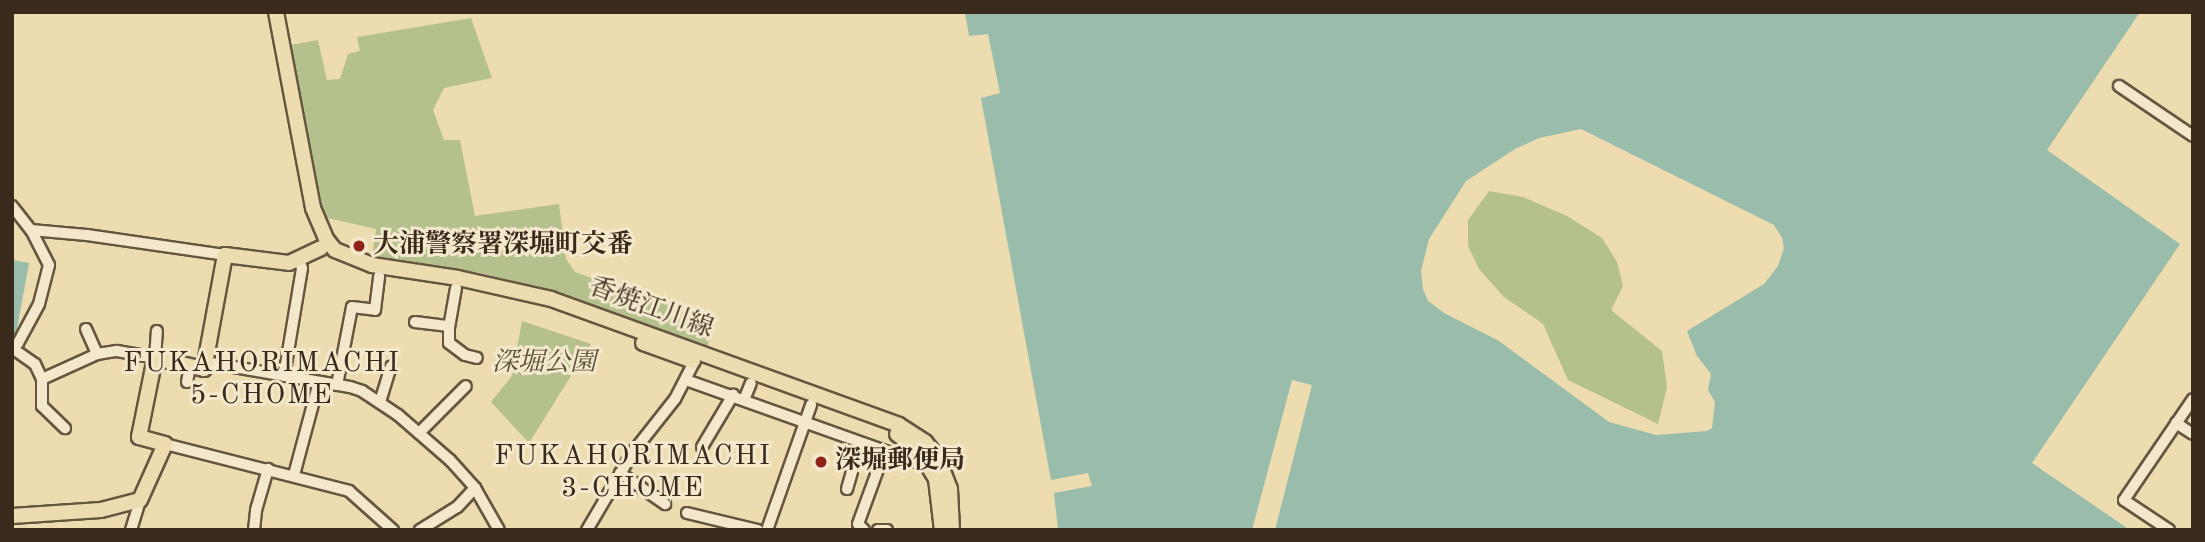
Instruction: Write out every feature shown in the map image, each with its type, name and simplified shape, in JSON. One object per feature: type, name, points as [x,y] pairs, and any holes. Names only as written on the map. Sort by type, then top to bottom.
[{"type":"main road","points":[[12,516],[101,510],[140,500],[165,444],[139,437],[155,358],[204,369],[224,262],[300,263],[321,248],[304,210],[267,12]]},
{"type":"main road","name":"香焼江川線","points":[[276,12],[313,208],[326,239],[335,250],[372,265],[458,278],[551,299],[899,425],[937,474]]},
{"type":"main road","name":"香焼江川線","points":[[321,248],[343,265],[379,276],[455,296],[548,308],[810,407],[910,437]]},
{"type":"main road","points":[[937,474],[942,530]]},
{"type":"main road","points":[[937,474],[950,489],[953,530]]},
{"type":"street","points":[[2119,86],[2193,136]]},
{"type":"street","points":[[12,206],[34,234],[49,265],[44,290],[23,335],[12,348],[35,364],[42,379],[42,406],[65,428]]},
{"type":"street","points":[[34,234],[87,235],[224,262]]},
{"type":"street","points":[[284,376],[300,281],[300,263]]},
{"type":"street","points":[[337,385],[352,307],[374,310],[379,276]]},
{"type":"street","points":[[455,296],[449,326],[449,343],[465,355],[477,358]]},
{"type":"street","points":[[415,322],[449,326]]},
{"type":"street","points":[[86,329],[97,354]]},
{"type":"street","points":[[42,379],[97,354],[117,351],[155,358],[157,331]]},
{"type":"street","points":[[205,362],[362,391],[419,433],[475,488],[499,530]]},
{"type":"street","points":[[601,530],[588,527],[620,473],[686,380],[694,362]]},
{"type":"street","points":[[187,382],[190,366]]},
{"type":"street","points":[[380,402],[391,366]]},
{"type":"street","points":[[686,380],[806,422],[937,474]]},
{"type":"street","points":[[294,475],[319,382]]},
{"type":"street","points":[[744,400],[751,383]]},
{"type":"street","points":[[419,433],[466,386]]},
{"type":"street","points":[[702,447],[733,396]]},
{"type":"street","points":[[2169,530],[2124,500],[2193,399]]},
{"type":"street","points":[[766,530],[802,423],[806,422],[810,407]]},
{"type":"street","points":[[2176,423],[2193,434]]},
{"type":"street","points":[[165,444],[349,491],[393,530]]},
{"type":"street","points":[[847,489],[860,444]]},
{"type":"street","points":[[864,530],[859,524],[884,453]]},
{"type":"street","points":[[254,530],[256,510],[268,469]]},
{"type":"street","points":[[620,473],[665,504]]},
{"type":"street","points":[[420,530],[436,525],[475,488]]},
{"type":"street","points":[[131,530],[140,500]]},
{"type":"street","points":[[687,513],[758,530]]},
{"type":"street","points":[[878,530],[887,530]]},
{"type":"green space","points":[[471,18],[492,78],[444,88],[433,110],[444,140],[460,140],[475,216],[559,204],[566,259],[575,272],[715,322],[707,348],[554,291],[480,273],[372,256],[376,229],[323,217],[287,51],[291,45],[318,40],[327,80],[340,79],[348,54],[360,51],[357,37]]},
{"type":"green space","points":[[1489,191],[1523,197],[1567,216],[1602,238],[1617,262],[1623,286],[1611,310],[1662,351],[1667,387],[1658,424],[1568,380],[1543,324],[1504,297],[1479,269],[1468,246],[1468,220]]},
{"type":"green space","name":"深堀公園","points":[[522,321],[591,344],[529,443],[491,402],[512,376]]},
{"type":"shaded area","points":[[965,12],[2140,12],[2047,150],[2180,244],[2032,463],[2130,530],[1275,530],[1312,385],[1292,380],[1252,530],[1058,530],[1054,493],[1092,486],[1088,473],[1051,480],[981,98],[1000,93],[988,34],[969,36]],"holes":[[[1581,129],[1774,225],[1782,238],[1784,248],[1778,266],[1764,284],[1687,331],[1697,356],[1711,374],[1708,390],[1715,402],[1712,428],[1707,431],[1656,435],[1609,422],[1499,341],[1444,313],[1428,301],[1423,289],[1421,271],[1429,239],[1466,181],[1515,149],[1539,138]]]},
{"type":"shaded area","points":[[12,260],[29,263],[16,334],[12,335]]},
{"type":"place","name":"大浦警察署深堀町交番","points":[[359,246]]},
{"type":"place","name":"深堀郵便局","points":[[821,462]]},
{"type":"district","name":"FUKAHORIMACHI 5-CHOME","points":[[262,380]]},
{"type":"district","name":"FUKAHORIMACHI 3-CHOME","points":[[633,473]]}]
